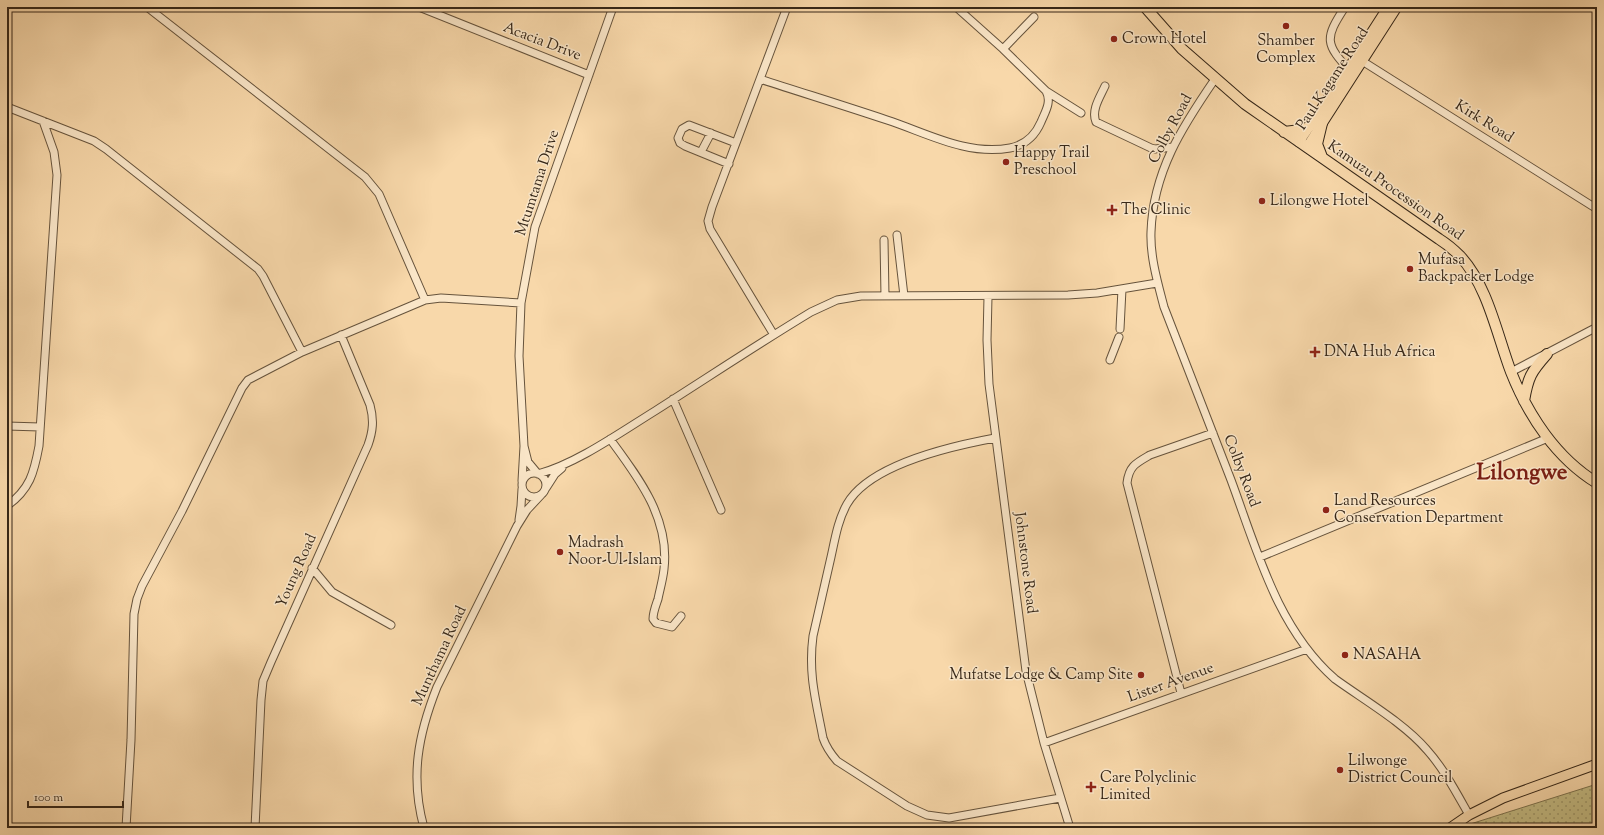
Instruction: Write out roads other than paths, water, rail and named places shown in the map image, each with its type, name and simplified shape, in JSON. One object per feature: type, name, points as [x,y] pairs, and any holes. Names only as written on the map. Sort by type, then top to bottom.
[{"type":"highway","name":"Kamuzu Procession Road","points":[[1145,7],[1182,49],[1245,104],[1439,239],[1460,256],[1477,280],[1485,298],[1511,372],[1524,401],[1548,438],[1558,450],[1597,483]]},
{"type":"highway","points":[[1323,120],[1317,144],[1323,159]]},
{"type":"highway","points":[[1284,132],[1301,130],[1309,127]]},
{"type":"highway","points":[[1524,401],[1528,378],[1533,369],[1547,354]]},
{"type":"main road","points":[[1359,59],[1388,7]]},
{"type":"main road","name":"Paul Kagame Road","points":[[1303,144],[1323,120],[1359,59],[1397,7]]},
{"type":"main road","points":[[1303,144],[1309,127],[1351,72]]},
{"type":"main road","points":[[1450,828],[1468,814],[1509,796],[1597,764]]},
{"type":"street","points":[[148,7],[365,177],[379,194],[425,300]]},
{"type":"street","name":"Acacia Drive","points":[[419,7],[589,75]]},
{"type":"street","name":"Mtumtama Drive","points":[[524,446],[519,356],[522,303],[535,227],[553,172],[613,7]]},
{"type":"street","points":[[774,335],[710,229],[708,221],[786,7]]},
{"type":"street","points":[[956,7],[1003,49],[1046,91],[1081,113]]},
{"type":"street","points":[[1345,7],[1330,33],[1330,43],[1334,54],[1351,72]]},
{"type":"street","points":[[1003,49],[1034,18]]},
{"type":"street","name":"Kirk Road","points":[[1359,59],[1597,209]]},
{"type":"street","points":[[760,79],[889,121],[951,144],[989,149],[1010,148],[1027,141],[1034,136],[1048,105],[1049,100],[1046,91]]},
{"type":"street","name":"Colby Road","points":[[1215,79],[1183,127],[1161,173],[1152,219],[1151,233],[1158,283],[1164,308],[1281,609],[1315,660],[1335,678],[1419,741],[1441,767],[1468,814]]},
{"type":"street","points":[[1105,86],[1095,108],[1094,115],[1096,122],[1151,148],[1173,147]]},
{"type":"street","points":[[7,108],[88,138],[106,149],[258,269],[302,352]]},
{"type":"street","points":[[7,506],[29,484],[39,446],[57,175],[54,152],[43,121]]},
{"type":"street","points":[[728,164],[680,143],[678,138],[682,129],[689,125],[736,143]]},
{"type":"street","points":[[701,152],[711,133]]},
{"type":"street","points":[[896,235],[904,296]]},
{"type":"street","points":[[884,240],[885,296]]},
{"type":"street","points":[[522,481],[527,475],[552,470],[610,439],[811,312],[837,300],[860,296],[988,297],[1068,295],[1158,283]]},
{"type":"street","points":[[1120,329],[1122,289]]},
{"type":"street","name":"Johnstone Road","points":[[988,297],[988,363],[995,438],[1026,671],[1044,743],[1070,828]]},
{"type":"street","points":[[126,828],[131,740],[134,614],[137,599],[142,586],[182,511],[242,388],[248,380],[302,352],[425,300],[441,298],[522,303]]},
{"type":"street","points":[[1511,372],[1597,327]]},
{"type":"street","name":"Young Road","points":[[255,828],[262,689],[266,671],[368,445],[373,430],[373,417],[370,405],[341,335]]},
{"type":"street","points":[[1110,360],[1119,337]]},
{"type":"street","points":[[673,399],[722,510]]},
{"type":"street","points":[[7,426],[40,427]]},
{"type":"street","points":[[1181,693],[1127,483],[1128,473],[1134,466],[1150,455],[1213,433]]},
{"type":"street","points":[[995,438],[974,442],[918,458],[891,469],[867,482],[850,499],[840,520],[813,636],[811,655],[812,684],[823,738],[826,746],[832,754],[838,761],[918,812],[927,815],[949,818],[1060,798]]},
{"type":"street","points":[[1260,557],[1548,438]]},
{"type":"street","points":[[610,439],[648,493],[656,511],[664,545],[664,568],[653,619],[656,623],[672,627],[681,616]]},
{"type":"street","points":[[524,446],[528,462],[544,479],[546,488]]},
{"type":"street","points":[[517,526],[522,506],[524,446]]},
{"type":"street","points":[[517,526],[527,510],[541,495],[555,474],[568,462]]},
{"type":"street","points":[[522,489],[528,496],[537,497],[541,495]]},
{"type":"street","name":"Munthama Road","points":[[424,828],[418,800],[416,768],[421,737],[427,714],[437,687],[517,526]]},
{"type":"street","points":[[312,568],[332,592],[391,625]]},
{"type":"street","name":"Lister Avenue","points":[[1044,743],[1307,649]]},
{"type":"place","name":"Shamber Complex","points":[[1286,26]]},
{"type":"place","name":"Crown Hotel","points":[[1114,39]]},
{"type":"place","name":"Happy Trail Preschool","points":[[1006,162]]},
{"type":"place","name":"Lilongwe Hotel","points":[[1262,201]]},
{"type":"place","name":"The Clinic","points":[[1112,210]]},
{"type":"place","name":"Mufasa Backpacker Lodge","points":[[1410,269]]},
{"type":"place","name":"DNA Hub Africa","points":[[1315,352]]},
{"type":"place","name":"Land Resources Conservation Department","points":[[1326,510]]},
{"type":"place","name":"Madrash Noor-Ul-Islam","points":[[560,552]]},
{"type":"place","name":"NASAHA","points":[[1345,655]]},
{"type":"place","name":"Mufatse Lodge & Camp Site","points":[[1141,675]]},
{"type":"place","name":"Lilwonge District Council","points":[[1340,770]]},
{"type":"place","name":"Care Polyclinic Limited","points":[[1091,787]]},
{"type":"district","name":"Lilongwe","points":[[1522,473]]}]
